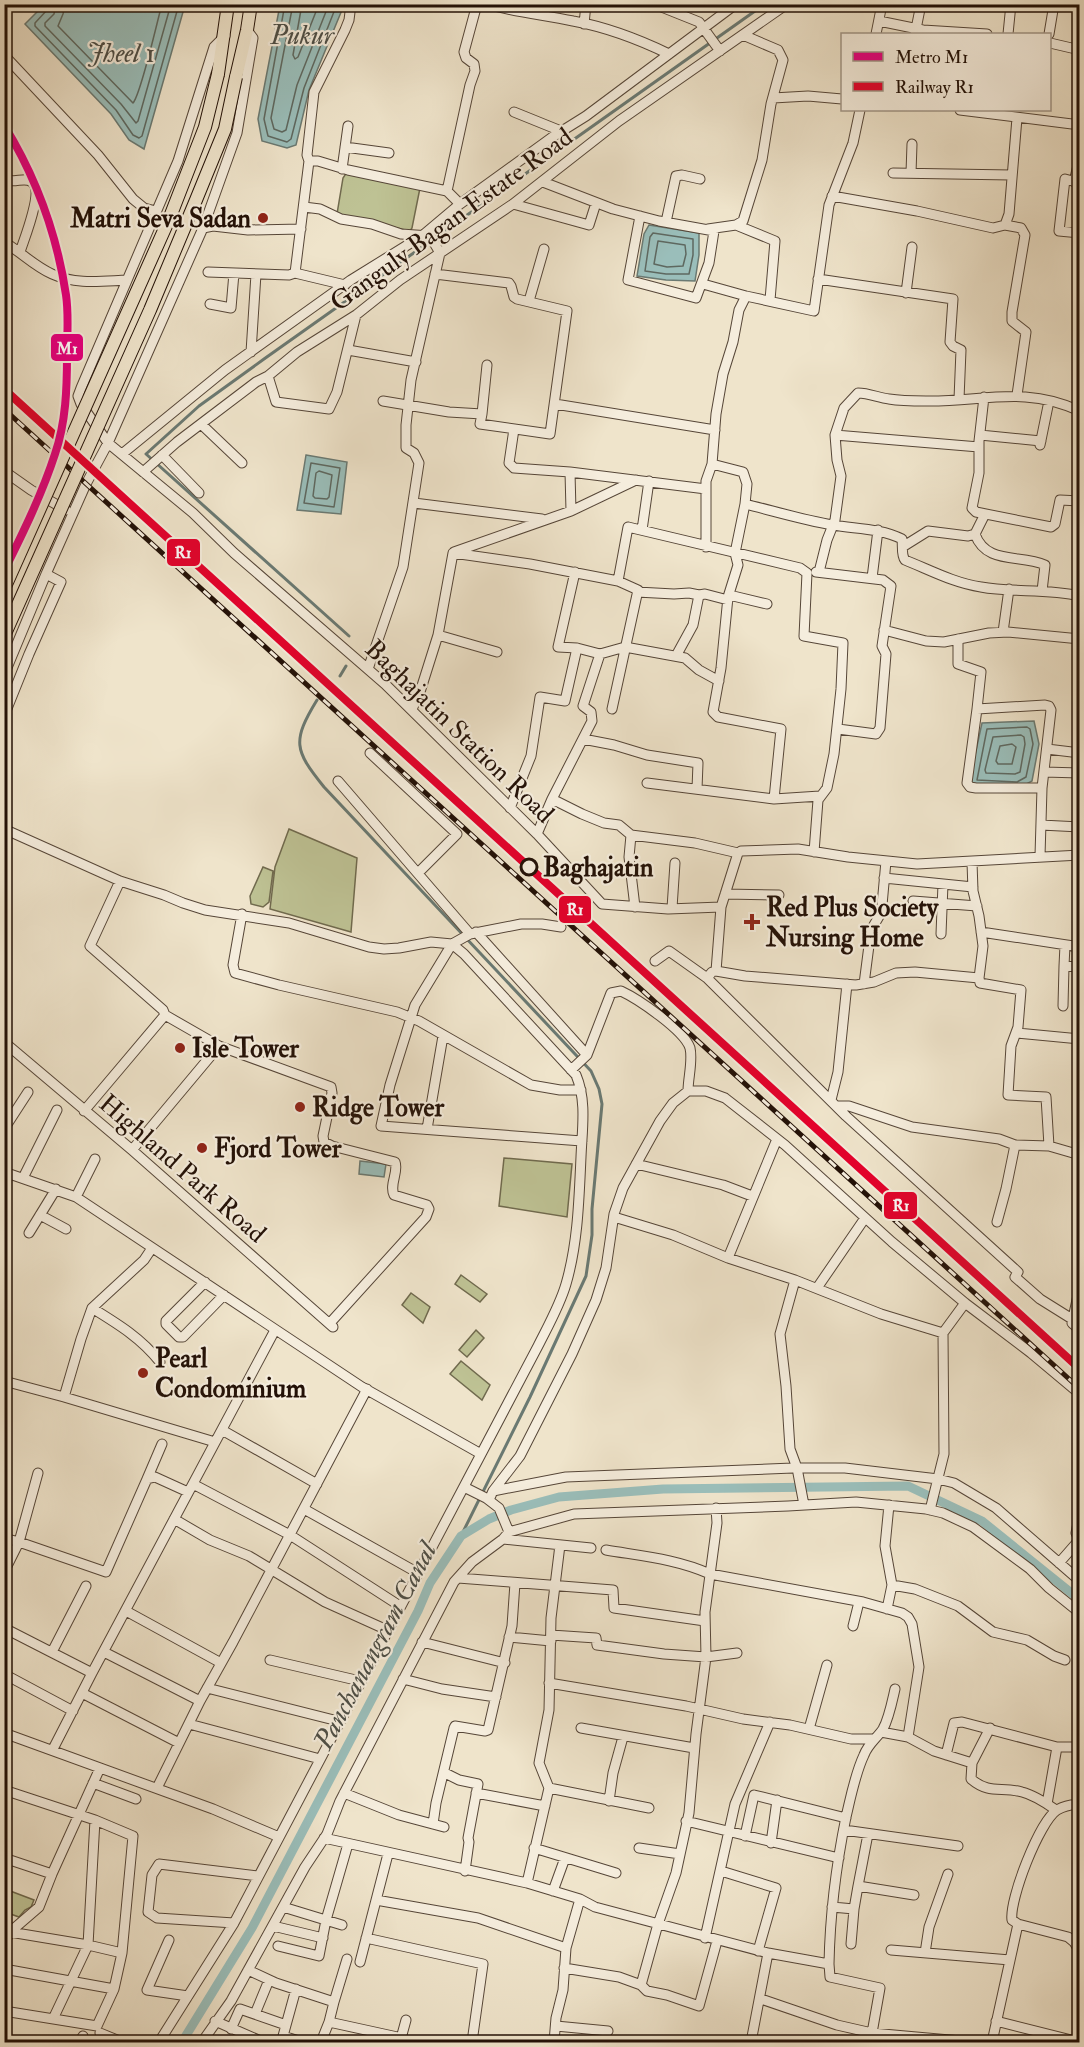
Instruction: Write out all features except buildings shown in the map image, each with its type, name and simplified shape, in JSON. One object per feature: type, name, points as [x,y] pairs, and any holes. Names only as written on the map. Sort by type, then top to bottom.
[{"type":"main road","points":[[4,589],[170,218],[205,126],[218,74],[228,4]]},
{"type":"main road","points":[[4,636],[150,310],[225,129],[251,4]]},
{"type":"street","points":[[295,273],[309,161],[307,155],[314,92],[338,47],[349,20],[351,4]]},
{"type":"street","points":[[447,191],[475,71],[474,64],[466,58],[464,52],[477,4]]},
{"type":"street","points":[[486,4],[585,24],[642,41],[669,54]]},
{"type":"street","points":[[585,24],[586,4]]},
{"type":"street","points":[[654,4],[687,15],[699,22],[719,49]]},
{"type":"street","points":[[122,454],[200,389],[345,285],[430,238],[460,204],[561,131],[586,116],[669,54],[707,31],[736,4]]},
{"type":"street","name":"Ganguly Bagan Estate Road","points":[[143,472],[201,424],[297,352],[356,315],[400,280],[513,204],[619,121],[719,49],[788,4]]},
{"type":"street","points":[[876,33],[882,4]]},
{"type":"street","points":[[916,32],[921,4]]},
{"type":"street","points":[[1008,33],[1011,4]]},
{"type":"street","points":[[1049,33],[1054,4]]},
{"type":"street","points":[[879,21],[916,32],[952,33]]},
{"type":"street","points":[[4,675],[46,574],[108,443],[203,228],[237,133],[253,38],[247,30]]},
{"type":"street","points":[[736,225],[743,221],[762,160],[773,98],[783,60],[778,50],[743,35]]},
{"type":"street","points":[[4,242],[52,275],[95,282],[127,280],[182,151],[214,47],[225,36]]},
{"type":"street","points":[[1051,43],[1080,50]]},
{"type":"street","points":[[4,55],[98,155],[129,196],[144,208],[156,211]]},
{"type":"street","points":[[773,98],[808,96],[841,99]]},
{"type":"street","points":[[703,284],[814,311],[825,228],[832,196],[853,143],[860,111]]},
{"type":"street","points":[[977,111],[1080,125]]},
{"type":"street","points":[[514,112],[561,131]]},
{"type":"street","points":[[1005,225],[1009,214],[1017,118]]},
{"type":"street","points":[[342,168],[348,126]]},
{"type":"street","points":[[911,173],[912,144]]},
{"type":"street","points":[[345,147],[388,153]]},
{"type":"street","points":[[1080,158],[1077,182],[1065,179],[1059,231],[1080,233]]},
{"type":"street","points":[[309,161],[318,161],[447,191],[460,204]]},
{"type":"street","points":[[893,173],[1011,175]]},
{"type":"street","points":[[666,222],[676,176],[700,179]]},
{"type":"street","points":[[4,178],[14,182],[26,180],[32,182],[34,186],[34,207],[20,252]]},
{"type":"street","points":[[543,182],[596,203],[640,216],[714,231],[709,263],[696,298],[628,280],[640,216]]},
{"type":"street","points":[[832,196],[917,211],[993,228],[1005,225],[1021,228],[1024,235],[1012,321],[1026,332],[1017,395]]},
{"type":"street","points":[[513,204],[588,225],[596,203]]},
{"type":"street","points":[[304,207],[320,209],[341,219],[372,224],[401,234],[430,238],[440,253],[411,380],[406,448],[414,453],[419,463],[403,567],[368,669]]},
{"type":"street","points":[[708,229],[716,226],[736,225],[775,241],[770,300]]},
{"type":"street","points":[[203,228],[213,226],[248,230],[301,229]]},
{"type":"street","points":[[906,293],[912,247]]},
{"type":"street","points":[[529,301],[544,249]]},
{"type":"street","points":[[207,272],[289,275],[295,273],[345,285]]},
{"type":"street","points":[[210,303],[231,308],[234,273]]},
{"type":"street","points":[[251,352],[256,274]]},
{"type":"street","points":[[435,274],[509,284],[514,297],[567,311],[550,434],[480,424],[487,365]]},
{"type":"street","points":[[818,279],[953,299],[950,342],[961,350],[958,399]]},
{"type":"street","name":"Baghajatin Station Road","points":[[127,280],[78,396],[108,443],[412,709],[537,834],[602,904],[672,908],[721,907]]},
{"type":"street","points":[[706,547],[706,489],[712,464],[723,374],[746,296]]},
{"type":"street","points":[[268,376],[276,402],[329,409],[337,392],[356,315]]},
{"type":"street","points":[[348,350],[416,362]]},
{"type":"street","points":[[819,572],[833,525],[841,476],[835,435],[843,408],[858,393],[888,399],[949,401],[1017,395],[1049,400],[1080,411]]},
{"type":"street","points":[[984,397],[979,472],[972,508],[976,512],[1051,527],[1055,524],[1060,500],[1080,501]]},
{"type":"street","points":[[980,435],[1041,444],[1049,400]]},
{"type":"street","points":[[383,401],[482,414]]},
{"type":"street","points":[[555,404],[715,430]]},
{"type":"street","points":[[201,424],[242,464]]},
{"type":"street","points":[[514,429],[508,462],[514,468],[570,472],[706,489]]},
{"type":"street","points":[[835,435],[979,447]]},
{"type":"street","points":[[157,460],[199,493]]},
{"type":"street","points":[[712,464],[742,472],[747,484],[735,553],[738,565],[728,597],[719,681],[713,712],[714,716],[781,729],[774,799]]},
{"type":"street","points":[[4,471],[31,490],[73,514]]},
{"type":"street","points":[[570,472],[570,511]]},
{"type":"street","points":[[453,553],[570,511],[636,480]]},
{"type":"street","points":[[642,530],[649,481]]},
{"type":"street","points":[[414,503],[544,519]]},
{"type":"street","points":[[745,504],[833,525],[879,530],[902,539],[905,560],[964,583],[981,587],[1080,596]]},
{"type":"street","points":[[904,546],[928,531],[968,537],[975,534],[985,514]]},
{"type":"street","points":[[618,581],[628,527],[800,568],[807,573],[819,572],[884,580],[891,586],[882,646],[886,654],[878,731],[876,734],[838,729]]},
{"type":"street","points":[[872,578],[879,530]]},
{"type":"street","points":[[975,534],[979,545],[993,554],[1045,565],[1042,591]]},
{"type":"street","points":[[453,553],[575,572],[618,581],[638,590],[612,709]]},
{"type":"street","points":[[412,709],[420,692],[438,635],[453,553]]},
{"type":"street","points":[[575,572],[558,647],[577,648],[600,654],[625,647],[676,656],[685,658],[699,670],[719,681]]},
{"type":"street","points":[[807,573],[804,636],[843,643],[838,729],[827,788],[818,801],[814,852]]},
{"type":"street","points":[[4,716],[61,582],[46,574]]},
{"type":"street","points":[[1003,632],[1008,590]]},
{"type":"street","points":[[637,592],[674,594],[689,592],[768,604]]},
{"type":"street","points":[[676,656],[693,625],[699,595]]},
{"type":"street","points":[[884,630],[926,641],[944,642],[1003,632],[1080,639]]},
{"type":"street","points":[[438,635],[496,652]]},
{"type":"street","points":[[958,639],[958,664],[981,672],[967,783],[970,787],[976,788],[1042,788]]},
{"type":"street","points":[[565,701],[577,648]]},
{"type":"street","points":[[583,706],[600,654]]},
{"type":"street","points":[[510,808],[531,756],[540,697],[583,706],[591,712],[592,721],[552,799],[537,834]]},
{"type":"street","points":[[978,709],[1045,705],[1051,710],[1042,788],[1040,856]]},
{"type":"street","points":[[583,739],[647,755],[698,763],[697,789]]},
{"type":"street","points":[[1047,749],[1080,753]]},
{"type":"street","points":[[370,753],[457,834],[418,873]]},
{"type":"street","points":[[1044,772],[1080,773]]},
{"type":"street","points":[[338,781],[469,934],[587,1054]]},
{"type":"street","points":[[647,783],[774,799],[820,796]]},
{"type":"street","points":[[552,799],[604,823],[619,825],[631,835],[695,843],[738,853],[798,849],[917,864],[1080,855]]},
{"type":"street","points":[[1041,825],[1080,827]]},
{"type":"street","points":[[4,829],[120,881],[205,910],[289,923],[369,947],[384,949],[431,942],[452,944],[574,1068],[581,1090],[582,1141],[576,1235],[566,1286],[538,1346],[481,1454],[468,1488],[418,1573],[338,1721],[234,1923],[159,2043]]},
{"type":"street","points":[[631,835],[629,857],[635,907]]},
{"type":"street","points":[[716,970],[721,907],[738,853]]},
{"type":"street","points":[[864,984],[871,930],[882,905],[886,861]]},
{"type":"street","points":[[972,862],[973,886],[983,946],[980,983],[1021,990],[1017,1033],[1011,1046],[1008,1095],[1046,1097],[1049,1146]]},
{"type":"street","points":[[672,908],[675,864]]},
{"type":"street","points":[[884,878],[973,886]]},
{"type":"street","points":[[120,881],[90,946],[163,1010],[165,1015],[219,1046],[132,1150]]},
{"type":"street","points":[[940,934],[943,884]]},
{"type":"street","points":[[725,894],[779,895]]},
{"type":"street","points":[[585,903],[593,895]]},
{"type":"street","points":[[913,900],[977,906]]},
{"type":"street","points":[[242,914],[233,965],[235,973],[279,986],[397,1012],[411,1017],[531,1085],[560,1090],[581,1090]]},
{"type":"street","points":[[561,927],[521,924],[469,934],[452,944],[420,995],[411,1017],[390,1085],[381,1126],[582,1141]]},
{"type":"street","points":[[981,932],[1080,947]]},
{"type":"street","points":[[1063,1006],[1065,945]]},
{"type":"street","points":[[655,961],[669,951],[706,978],[834,1103],[1018,1272],[1015,1277],[1040,1299],[1072,1319]]},
{"type":"street","points":[[1064,966],[1080,967]]},
{"type":"street","points":[[706,978],[716,970],[745,976],[847,984],[864,984],[896,973],[915,972],[979,978]]},
{"type":"street","points":[[834,1103],[847,984]]},
{"type":"street","points":[[490,1497],[520,1455],[572,1354],[591,1311],[606,1268],[614,1217],[623,1188],[660,1121],[688,1087],[691,1052],[685,1039],[658,1014],[621,991],[611,993],[587,1054],[574,1068]]},
{"type":"street","points":[[84,1111],[165,1015]]},
{"type":"street","points":[[1017,1033],[1080,1039]]},
{"type":"street","points":[[427,1129],[443,1036]]},
{"type":"street","name":"Highland Park Road","points":[[4,1042],[132,1150],[331,1325],[426,1217],[429,1209],[427,1205],[394,1195],[392,1190],[397,1166],[395,1162],[324,1142],[323,1136],[332,1087],[219,1046]]},
{"type":"street","points":[[688,1087],[724,1098],[777,1139],[964,1304],[1031,1353],[1080,1394]]},
{"type":"street","points":[[4,1129],[28,1092]]},
{"type":"street","points":[[834,1103],[857,1108],[912,1127],[999,1139],[1015,1145],[1049,1146],[1080,1155]]},
{"type":"street","points":[[23,1178],[57,1110]]},
{"type":"street","points":[[728,1258],[777,1139]]},
{"type":"street","points":[[997,1222],[1015,1145]]},
{"type":"street","points":[[76,1197],[95,1159]]},
{"type":"street","points":[[636,1164],[723,1185],[752,1196]]},
{"type":"street","points":[[4,1172],[76,1197],[367,1389],[481,1454]]},
{"type":"street","points":[[29,1233],[56,1189]]},
{"type":"street","points":[[40,1215],[66,1228]]},
{"type":"street","points":[[614,1217],[673,1235],[728,1258],[817,1288],[881,1314],[943,1333]]},
{"type":"street","points":[[817,1288],[865,1218]]},
{"type":"street","points":[[64,1397],[92,1308],[144,1260],[152,1248]]},
{"type":"street","points":[[795,1280],[780,1334],[790,1449],[797,1468],[804,1505]]},
{"type":"street","points":[[205,1282],[166,1320],[166,1324],[179,1337],[183,1337],[224,1295]]},
{"type":"street","points":[[1080,1286],[1072,1319],[1072,1323],[1080,1330]]},
{"type":"street","points":[[931,1506],[944,1454],[943,1333],[964,1304]]},
{"type":"street","points":[[92,1308],[135,1336],[160,1362]]},
{"type":"street","points":[[53,1749],[275,1330]]},
{"type":"street","points":[[4,1381],[215,1442]]},
{"type":"street","points":[[157,1788],[200,1701],[367,1389]]},
{"type":"street","points":[[222,1430],[317,1484]]},
{"type":"street","points":[[4,1538],[106,1572],[162,1444]]},
{"type":"street","points":[[490,1497],[566,1477],[797,1468],[845,1468],[937,1483],[954,1483],[983,1498],[1080,1581]]},
{"type":"street","points":[[4,1572],[19,1542],[38,1473]]},
{"type":"street","points":[[147,1479],[154,1478],[191,1488],[290,1535],[400,1606]]},
{"type":"street","points":[[468,1488],[490,1497],[499,1508],[506,1532]]},
{"type":"street","points":[[202,2043],[215,2021],[231,2001],[324,1839],[344,1793],[422,1642],[458,1578],[472,1562],[506,1532],[574,1514],[856,1502],[931,1506],[973,1527],[1030,1569],[1080,1613]]},
{"type":"street","points":[[887,1609],[892,1585],[885,1546],[889,1505]]},
{"type":"street","points":[[641,1985],[680,1854],[689,1813],[694,1748],[706,1657],[705,1621],[717,1523],[716,1508]]},
{"type":"street","points":[[304,1509],[418,1573]]},
{"type":"street","points":[[1059,1563],[1079,1539],[1076,1533],[1080,1513]]},
{"type":"street","points":[[174,1519],[210,1540],[249,1557],[325,1602],[387,1630]]},
{"type":"street","points":[[506,1532],[560,1545],[591,1548]]},
{"type":"street","points":[[527,1883],[549,1788],[539,1763],[548,1718],[551,1638],[560,1545]]},
{"type":"street","points":[[606,1550],[652,1556],[694,1567],[710,1574],[859,1602],[902,1613],[912,1624],[919,1667],[908,1737]]},
{"type":"street","points":[[458,1578],[613,1590],[614,1608],[705,1621]]},
{"type":"street","points":[[433,1824],[454,1728],[458,1726],[487,1730],[505,1663],[514,1615],[514,1583]]},
{"type":"street","points":[[892,1585],[915,1590],[958,1606],[993,1632],[1027,1640],[1065,1660]]},
{"type":"street","points":[[51,1652],[86,1586]]},
{"type":"street","points":[[853,1626],[859,1602]]},
{"type":"street","points":[[126,1611],[221,1663]]},
{"type":"street","points":[[4,1628],[92,1673]]},
{"type":"street","points":[[509,1637],[596,1638],[597,1645],[706,1657],[737,1653]]},
{"type":"street","points":[[422,1642],[505,1663]]},
{"type":"street","points":[[104,1652],[200,1701]]},
{"type":"street","points":[[270,1660],[360,1681]]},
{"type":"street","points":[[809,1729],[827,1665]]},
{"type":"street","points":[[4,1674],[73,1711]]},
{"type":"street","points":[[403,1679],[442,1689],[496,1697]]},
{"type":"street","points":[[549,1683],[686,1706],[851,1739],[872,1739]]},
{"type":"street","points":[[207,1688],[338,1721]]},
{"type":"street","points":[[872,2033],[880,1988],[830,1977],[832,1907],[846,1818],[864,1754],[872,1739],[881,1732],[895,1689]]},
{"type":"street","points":[[82,1693],[179,1743]]},
{"type":"street","points":[[705,1938],[735,1804],[770,1722]]},
{"type":"street","points":[[946,1755],[954,1723],[962,1722],[1057,1747],[1080,1747]]},
{"type":"street","points":[[189,1724],[320,1759]]},
{"type":"street","points":[[581,1728],[694,1748]]},
{"type":"street","points":[[990,1728],[972,1763],[971,1779],[986,1788],[1021,1791],[1056,1810]]},
{"type":"street","points":[[881,1732],[908,1737],[934,1751],[972,1763]]},
{"type":"street","points":[[4,1733],[53,1749],[279,1836]]},
{"type":"street","points":[[609,1801],[622,1737]]},
{"type":"street","points":[[1047,1804],[1057,1747]]},
{"type":"street","points":[[4,1943],[10,1932],[39,1907],[100,1768]]},
{"type":"street","points":[[445,1773],[459,1780],[478,1784],[468,1838],[465,1871]]},
{"type":"street","points":[[93,1783],[136,1799]]},
{"type":"street","points":[[549,1788],[649,1808]]},
{"type":"street","points":[[4,1790],[95,1820],[133,1836],[122,1953],[114,1989],[97,2026],[4,2011]]},
{"type":"street","points":[[344,1793],[399,1815],[444,1827]]},
{"type":"street","points":[[476,1793],[545,1806]]},
{"type":"street","points":[[745,1836],[754,1795],[846,1818]]},
{"type":"street","points":[[771,1843],[777,1800]]},
{"type":"street","points":[[1080,1805],[1067,1805],[1056,1810],[1049,1818],[1032,1848],[1011,1914],[1012,1920],[1018,1924],[1068,1937],[1080,1952]]},
{"type":"street","points":[[54,2019],[88,1945],[95,1820]]},
{"type":"street","points":[[686,1821],[838,1858]]},
{"type":"street","points":[[844,1830],[958,1846]]},
{"type":"street","points":[[851,1944],[854,1909],[868,1834]]},
{"type":"street","points":[[324,1839],[527,1883],[580,1899],[595,1907],[705,1938],[758,1951],[829,1964]]},
{"type":"street","points":[[278,1946],[319,1956],[326,1920],[348,1844]]},
{"type":"street","points":[[534,1848],[616,1873]]},
{"type":"street","points":[[639,1848],[680,1854]]},
{"type":"street","points":[[360,1962],[388,1854]]},
{"type":"street","points":[[4,1858],[52,1874]]},
{"type":"street","points":[[553,1891],[565,1858]]},
{"type":"street","points":[[234,1923],[151,1916],[148,1912],[152,1875],[159,1864],[258,1876]]},
{"type":"street","points":[[721,1871],[776,1888],[758,1951]]},
{"type":"street","points":[[925,1953],[929,1927],[948,1874]]},
{"type":"street","points":[[858,1886],[914,1896]]},
{"type":"street","points":[[376,1899],[478,1918],[566,1948]]},
{"type":"street","points":[[554,2043],[566,1948],[580,1899]]},
{"type":"street","points":[[283,1907],[342,1925]]},
{"type":"street","points":[[832,1907],[854,1909]]},
{"type":"street","points":[[992,2043],[1018,1924]]},
{"type":"street","points":[[273,1926],[323,1938]]},
{"type":"street","points":[[10,1932],[122,1953]]},
{"type":"street","points":[[366,1938],[483,1964],[472,2043]]},
{"type":"street","points":[[169,1940],[147,1990],[188,1996]]},
{"type":"street","points":[[564,1968],[619,1977],[641,1985],[647,1992],[667,1995],[699,2006],[717,1941]]},
{"type":"street","points":[[891,1950],[1010,1960]]},
{"type":"street","points":[[751,2043],[768,1953]]},
{"type":"street","points":[[321,2043],[347,1959]]},
{"type":"street","points":[[4,1969],[114,1989]]},
{"type":"street","points":[[248,1971],[334,2002]]},
{"type":"street","points":[[255,2014],[269,1980]]},
{"type":"street","points":[[296,1989],[282,2040],[302,2043]]},
{"type":"street","points":[[760,1999],[837,2025],[872,2033],[972,2043]]},
{"type":"street","points":[[231,2028],[240,2009],[286,2025]]},
{"type":"street","points":[[329,2022],[401,2040],[406,2020]]},
{"type":"street","points":[[215,2021],[263,2043]]},
{"type":"street","points":[[996,2021],[1079,2042],[1080,2037]]},
{"type":"street","points":[[556,2026],[608,2031]]},
{"type":"street","points":[[100,2033],[122,2043]]},
{"type":"street","points":[[4,2040],[21,2043]]},
{"type":"green space","points":[[347,172],[420,188],[410,231],[337,214],[343,178]]},
{"type":"green space","points":[[289,829],[357,858],[351,932],[270,909],[275,867]]},
{"type":"green space","points":[[263,867],[273,871],[269,902],[263,907],[251,904],[250,896]]},
{"type":"green space","points":[[504,1158],[572,1164],[567,1217],[499,1206]]},
{"type":"green space","points":[[461,1275],[487,1294],[480,1302],[455,1284]]},
{"type":"green space","points":[[411,1293],[430,1307],[423,1323],[402,1305]]},
{"type":"green space","points":[[476,1330],[484,1338],[467,1357],[459,1350]]},
{"type":"green space","points":[[461,1361],[490,1385],[482,1400],[450,1374]]},
{"type":"green space","points":[[5,1889],[34,1900],[31,1907],[19,1917],[5,1912]]},
{"type":"water","name":"Jheel 1","points":[[44,5],[185,5],[144,149],[129,140],[111,114],[25,24]]},
{"type":"water","name":"Pukur","points":[[280,5],[344,5],[309,90],[296,145],[287,148],[262,141],[258,119]]},
{"type":"water","points":[[649,225],[699,233],[699,255],[695,281],[637,276],[644,234]]},
{"type":"water","points":[[306,455],[347,462],[341,514],[297,510]]},
{"type":"water","points":[[1034,721],[1039,744],[1032,781],[1019,788],[969,783],[982,723]]},
{"type":"water","points":[[360,1161],[386,1164],[384,1177],[359,1174]]},
{"type":"waterway","points":[[349,636],[146,454],[199,406],[765,4]]},
{"type":"waterway","points":[[340,676],[346,666]]},
{"type":"waterway","points":[[317,700],[300,736],[302,754],[314,774],[591,1071],[599,1089],[602,1104],[592,1209],[592,1235],[586,1276],[530,1397],[461,1536]]},
{"type":"waterway","name":"Panchanangram Canal","points":[[182,2042],[252,1928],[418,1611],[430,1583],[461,1536],[489,1519],[511,1510],[559,1497],[663,1489],[908,1486],[982,1521],[1080,1600]]},
{"type":"railway","points":[[4,389],[1080,1369]]},
{"type":"railway","points":[[4,409],[1080,1389]]},
{"type":"metro line","name":"M1","points":[[4,125],[26,165],[44,207],[62,273],[68,318],[66,392],[59,442],[38,499],[4,571]]},
{"type":"rail line","name":"R1","points":[[4,389],[1080,1369]]},
{"type":"place","name":"Matri Seva Sadan","points":[[263,218]]},
{"type":"place","name":"Baghajatin","points":[[529,867]]},
{"type":"place","name":"Red Plus Society Nursing Home","points":[[752,922]]},
{"type":"place","name":"Isle Tower","points":[[180,1048]]},
{"type":"place","name":"Ridge Tower","points":[[300,1107]]},
{"type":"place","name":"Fjord Tower","points":[[202,1148]]},
{"type":"place","name":"Pearl Condominium","points":[[143,1373]]}]
